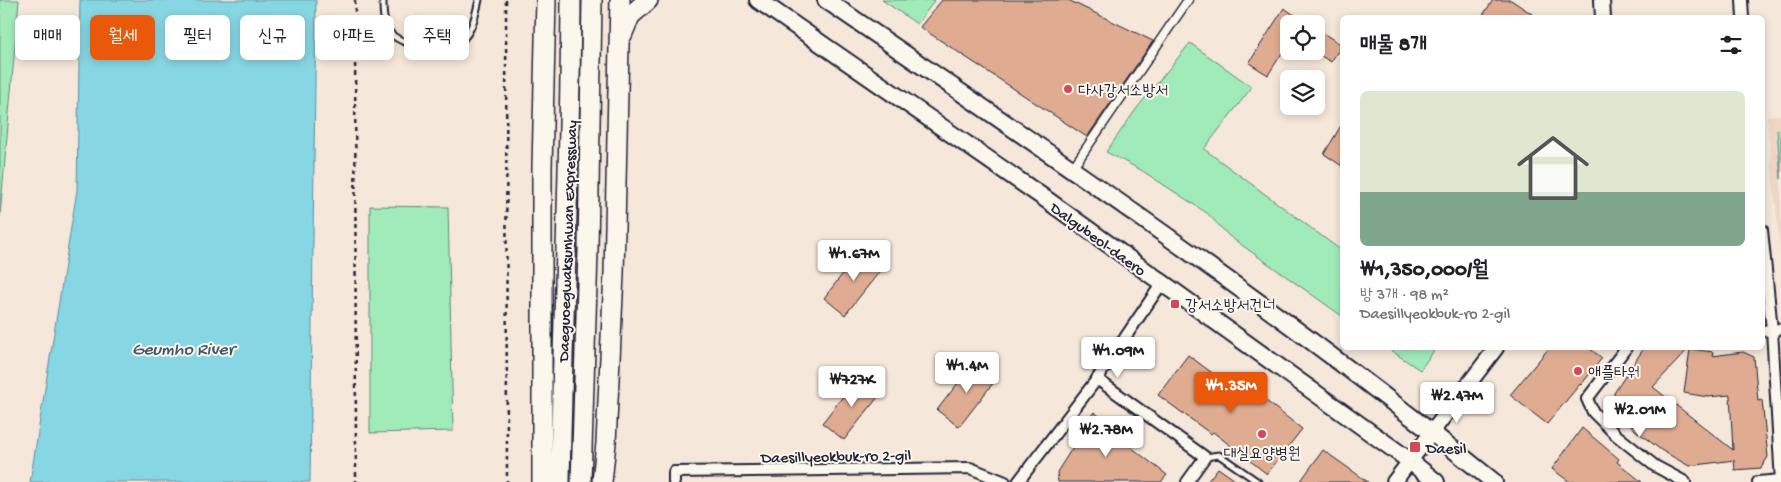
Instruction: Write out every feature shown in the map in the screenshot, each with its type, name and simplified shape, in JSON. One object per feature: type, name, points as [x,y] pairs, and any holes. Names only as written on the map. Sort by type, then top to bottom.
[{"type":"highway","points":[[542,482],[542,177],[546,0]]},
{"type":"highway","name":"Daeguoegwaksunhwan Expressway","points":[[560,482],[571,0]]},
{"type":"highway","name":"Daeguoegwaksunhwan Expressway","points":[[581,482],[588,251],[592,0]]},
{"type":"highway","points":[[602,482],[606,444],[613,294],[620,0]]},
{"type":"highway","points":[[618,46],[630,16],[648,0]]},
{"type":"main road","name":"Dalgubeol-daero","points":[[758,0],[1039,195],[1436,482]]},
{"type":"main road","points":[[826,0],[1072,169],[1324,350],[1494,482]]},
{"type":"street","points":[[1072,169],[1188,0]]},
{"type":"street","points":[[1602,0],[1603,15]]},
{"type":"street","points":[[1742,0],[1743,15]]},
{"type":"street","points":[[1758,482],[1781,481],[1772,330],[1765,260]]},
{"type":"street","points":[[1018,482],[1097,379],[1162,283]]},
{"type":"street","points":[[1394,482],[1494,350]]},
{"type":"street","points":[[1624,350],[1587,399],[1593,412],[1616,435],[1655,466],[1685,482]]},
{"type":"street","points":[[1097,379],[1205,457],[1187,482]]},
{"type":"street","name":"Daesillyeokbuk-ro 2-gil","points":[[674,482],[674,472],[970,468],[1005,482]]},
{"type":"lane","points":[[383,0],[384,15]]},
{"type":"lane","points":[[394,36],[408,43],[434,46],[457,43],[470,30],[479,0]]},
{"type":"lane","points":[[1205,457],[1220,455],[1258,482]]},
{"type":"path","points":[[355,0],[355,15]]},
{"type":"path","points":[[506,0],[507,482]]},
{"type":"path","points":[[355,60],[356,482]]},
{"type":"shaded area","points":[[1781,115],[1781,259],[1767,116]]},
{"type":"green space","points":[[0,0],[19,0],[18,15],[15,15],[15,45],[0,216]]},
{"type":"green space","points":[[882,0],[935,0],[917,24]]},
{"type":"green space","points":[[1190,43],[1252,87],[1204,149],[1340,250],[1340,315],[1229,236],[1207,213],[1141,170],[1106,152],[1137,108]]},
{"type":"green space","points":[[1781,129],[1781,179],[1777,130]]},
{"type":"green space","points":[[370,206],[448,207],[453,431],[370,433]]},
{"type":"green space","points":[[1390,350],[1435,350],[1420,370]]},
{"type":"water","name":"Geumho River","points":[[80,0],[316,0],[310,482],[30,482],[77,190]]},
{"type":"building","name":"다사강서소방서","points":[[942,0],[1068,0],[1153,41],[1087,137],[920,27]]},
{"type":"building","points":[[1493,0],[1511,0],[1534,15],[1483,15]]},
{"type":"building","points":[[1284,8],[1294,15],[1280,15],[1280,56],[1268,75],[1249,63]]},
{"type":"building","points":[[1325,35],[1340,44],[1340,48],[1331,62],[1325,58]]},
{"type":"building","points":[[1340,127],[1340,165],[1324,154]]},
{"type":"building","points":[[862,249],[884,266],[845,315],[824,298]]},
{"type":"building","points":[[1547,350],[1592,350],[1602,358],[1547,424],[1510,395]]},
{"type":"building","points":[[1643,350],[1687,350],[1653,387],[1733,450],[1730,395],[1708,397],[1684,393],[1690,350],[1713,352],[1712,356],[1743,352],[1754,357],[1758,401],[1762,400],[1768,457],[1761,468],[1735,470],[1734,460],[1689,466],[1661,450],[1635,430],[1614,407],[1614,393]]},
{"type":"building","points":[[1188,355],[1250,401],[1256,393],[1302,429],[1267,474],[1213,432],[1211,434],[1158,395]]},
{"type":"building","points":[[975,361],[997,378],[959,427],[937,410]]},
{"type":"building","points":[[860,375],[882,392],[844,440],[822,423]]},
{"type":"building","points":[[1094,412],[1130,440],[1127,444],[1167,475],[1161,482],[1058,482],[1057,472],[1078,439],[1076,437]]},
{"type":"building","points":[[1582,428],[1619,459],[1617,462],[1642,482],[1570,482],[1552,469]]},
{"type":"building","points":[[1323,450],[1368,482],[1300,482]]},
{"type":"building","points":[[1218,468],[1238,482],[1207,482]]},
{"type":"place","name":"다사강서소방서","points":[[1068,89]]},
{"type":"place","name":"강서소방서건너","points":[[1175,304]]},
{"type":"place","name":"애플타워","points":[[1578,371]]},
{"type":"place","name":"대실요양병원","points":[[1262,434]]},
{"type":"place","name":"Daesil","points":[[1415,447]]}]
